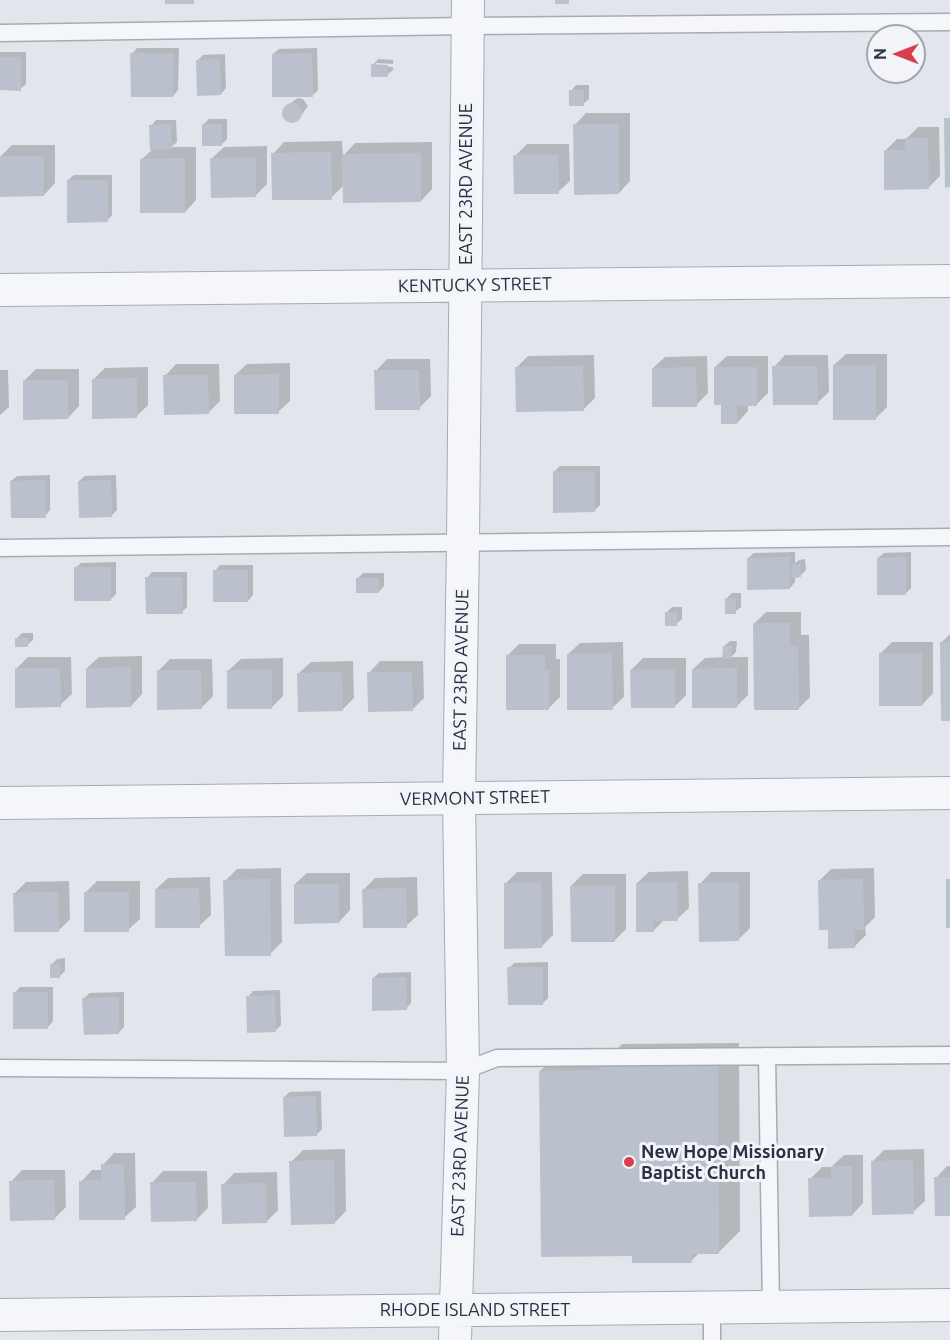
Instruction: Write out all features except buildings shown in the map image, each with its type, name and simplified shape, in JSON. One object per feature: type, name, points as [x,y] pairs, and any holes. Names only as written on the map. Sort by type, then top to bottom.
[{"type":"street","name":"EAST 23RD AVENUE","points":[[455,1325],[463,1071],[459,798],[467,13]]},
{"type":"street","name":"KENTUCKY STREET","points":[[0,290],[950,281]]},
{"type":"street","name":"VERMONT STREET","points":[[0,803],[950,793]]},
{"type":"street","name":"RHODE ISLAND STREET","points":[[0,1315],[455,1325],[712,1308],[950,1305]]},
{"type":"lane","points":[[0,33],[467,13],[950,22]]},
{"type":"lane","points":[[0,548],[950,537]]},
{"type":"lane","points":[[0,1068],[463,1071],[497,1058],[950,1055]]},
{"type":"lane","points":[[767,1056],[771,1307]]},
{"type":"lane","points":[[712,1308],[712,1340]]},
{"type":"place","name":"New Hope Missionary Baptist Church","points":[[629,1162]]}]
